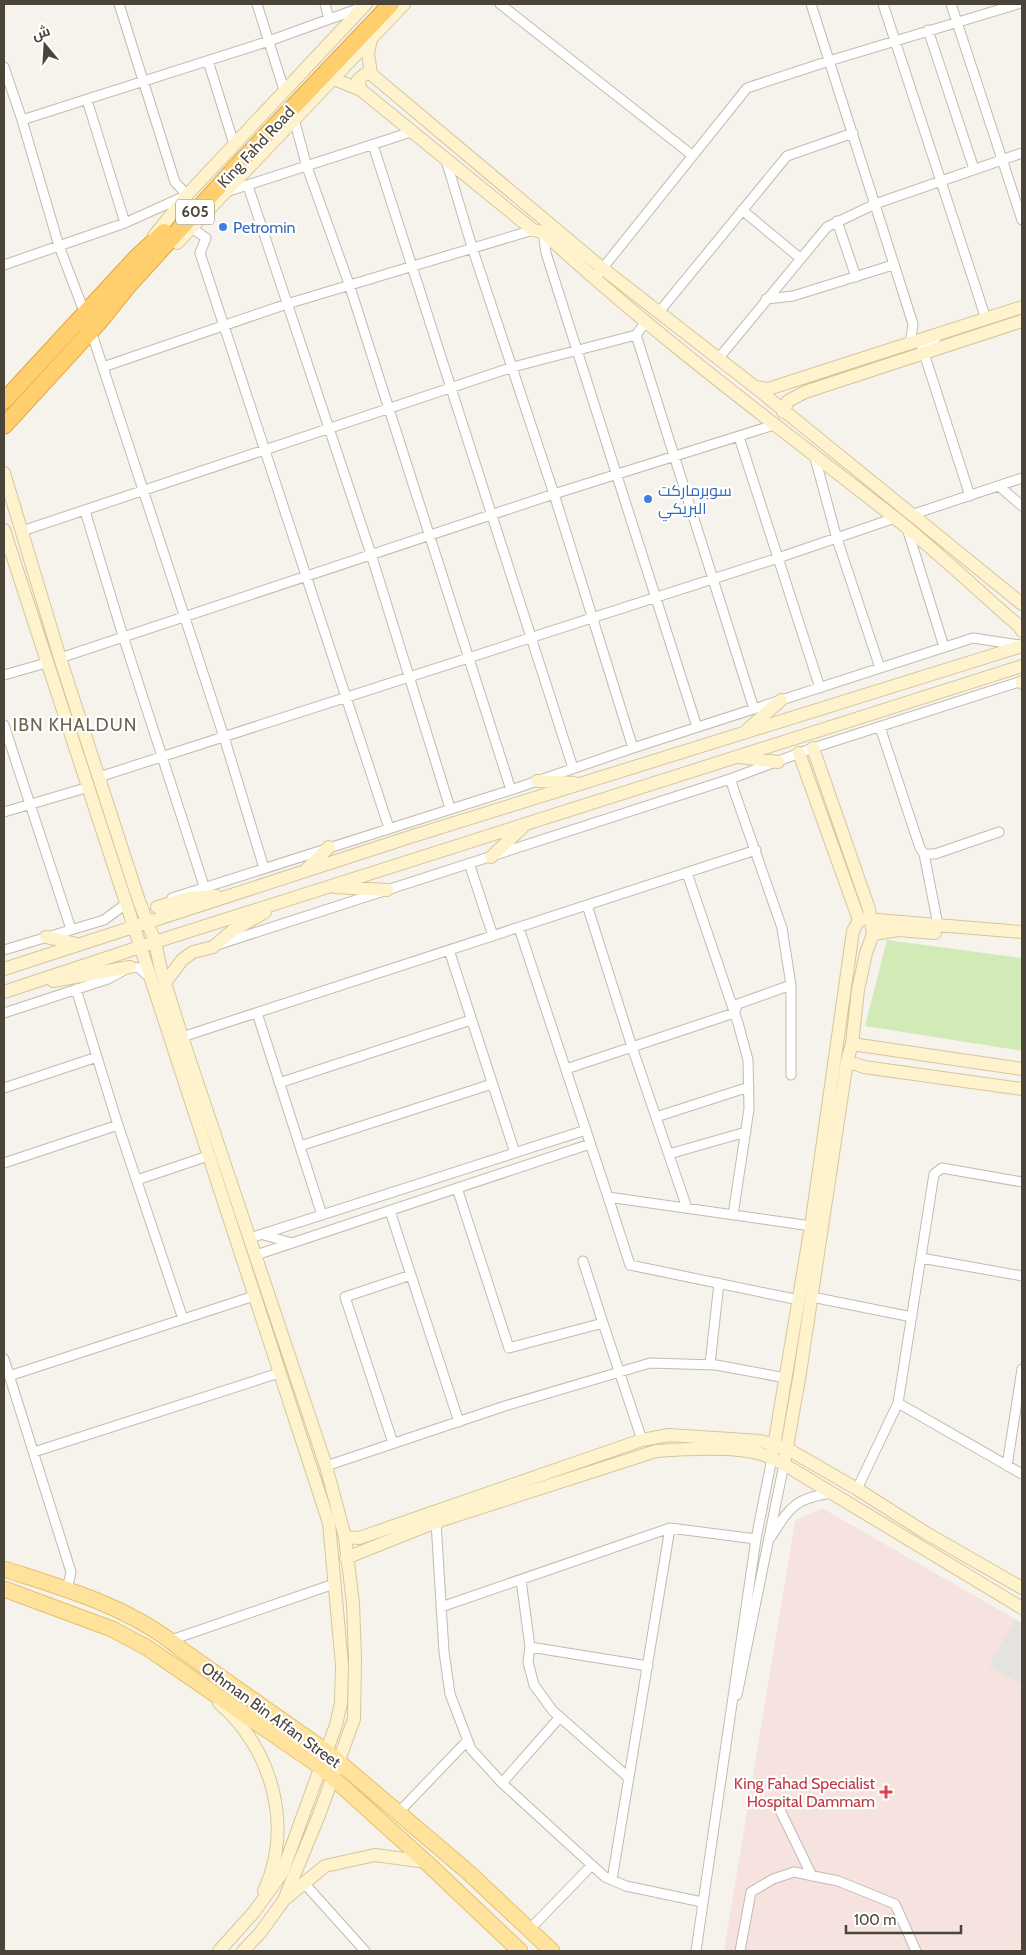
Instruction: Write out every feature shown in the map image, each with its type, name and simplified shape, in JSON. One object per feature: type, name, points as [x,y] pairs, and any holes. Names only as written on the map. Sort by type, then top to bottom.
[{"type":"highway","name":"King Fahd Road","points":[[4,426],[96,326],[128,286],[238,165],[391,4]]},
{"type":"highway","name":"King Fahd Road","points":[[4,400],[137,257],[179,217],[369,5]]},
{"type":"main road","name":"Othman Bin Affan Street","points":[[4,1569],[68,1590],[130,1616],[173,1642],[332,1757],[468,1872],[552,1951]]},
{"type":"main road","name":"Othman Bin Affan Street","points":[[4,1589],[88,1619],[146,1647],[187,1675],[326,1773],[426,1862],[520,1951]]},
{"type":"main road","points":[[88,1619],[118,1624],[164,1650],[169,1649],[173,1642]]},
{"type":"street","points":[[119,4],[175,182],[188,195]]},
{"type":"street","points":[[257,4],[284,90]]},
{"type":"street","points":[[325,4],[329,19]]},
{"type":"street","points":[[264,868],[224,737],[103,367],[96,326],[192,228],[223,193],[404,4]]},
{"type":"street","points":[[500,4],[692,155]]},
{"type":"street","points":[[811,4],[913,324],[910,345]]},
{"type":"street","points":[[883,4],[986,319]]},
{"type":"street","points":[[952,4],[1022,220]]},
{"type":"street","points":[[594,279],[747,88],[957,21],[1018,4]]},
{"type":"street","points":[[22,120],[269,41],[369,5]]},
{"type":"street","points":[[137,257],[188,195],[234,144],[284,90],[369,5]]},
{"type":"street","points":[[928,30],[974,169]]},
{"type":"street","points":[[371,39],[368,53],[371,74]]},
{"type":"street","points":[[208,60],[234,144]]},
{"type":"street","points":[[4,67],[22,120],[59,246],[85,314]]},
{"type":"street","points":[[361,90],[358,80],[365,74],[371,74],[602,268],[755,387],[783,412],[1022,604]]},
{"type":"street","points":[[334,79],[361,90],[446,160],[538,231],[645,323],[815,458],[895,518],[1021,628]]},
{"type":"street","points":[[86,100],[125,223]]},
{"type":"street","points":[[294,119],[307,167],[350,284],[511,790]]},
{"type":"street","points":[[223,193],[411,132]]},
{"type":"street","points":[[659,312],[787,156],[853,133]]},
{"type":"street","points":[[373,145],[573,768]]},
{"type":"street","points":[[718,359],[827,227],[875,204],[1022,153]]},
{"type":"street","points":[[446,160],[472,247],[554,494],[633,748]]},
{"type":"street","points":[[248,186],[370,554],[450,808]]},
{"type":"street","points":[[4,265],[125,223],[188,195]]},
{"type":"street","points":[[742,210],[800,258]]},
{"type":"street","points":[[837,221],[856,277]]},
{"type":"street","points":[[192,228],[206,238],[200,253],[264,450],[308,576],[389,828]]},
{"type":"street","points":[[103,367],[350,284],[472,247],[538,231]]},
{"type":"street","points":[[538,231],[696,727]]},
{"type":"street","points":[[766,299],[793,296],[893,266]]},
{"type":"street","points":[[755,387],[768,389],[910,345],[1022,307]]},
{"type":"street","points":[[783,412],[788,401],[805,392],[1022,321]]},
{"type":"street","points":[[22,531],[513,367],[636,335],[645,323]]},
{"type":"street","points":[[636,335],[754,709]]},
{"type":"street","points":[[940,335],[922,347],[970,496]]},
{"type":"street","points":[[788,383],[788,394],[797,396]]},
{"type":"street","points":[[60,658],[554,494],[774,426]]},
{"type":"street","points":[[739,437],[820,688]]},
{"type":"street","points":[[815,458],[837,539],[880,668]]},
{"type":"street","points":[[4,477],[60,658],[100,777],[133,902],[134,927],[329,1523],[342,1665],[342,1703],[332,1757]]},
{"type":"street","points":[[911,515],[1022,478]]},
{"type":"street","points":[[999,486],[1022,506]]},
{"type":"street","points":[[85,511],[161,756],[204,886]]},
{"type":"street","points":[[100,777],[837,539],[895,518]]},
{"type":"street","points":[[907,528],[944,647]]},
{"type":"street","points":[[4,534],[89,787],[133,902],[149,922],[182,1037],[256,1236],[256,1255],[326,1466],[345,1537],[353,1604],[354,1719],[332,1757],[284,1900]]},
{"type":"street","points":[[157,906],[176,896],[204,886],[511,790],[696,727],[973,638],[1022,646]]},
{"type":"street","points":[[4,969],[582,783],[1022,646]]},
{"type":"street","points":[[4,675],[46,663]]},
{"type":"street","points":[[4,992],[141,946],[1022,666]]},
{"type":"street","points":[[165,983],[182,960],[193,952],[730,779],[813,748],[1022,682]]},
{"type":"street","points":[[743,733],[781,700]]},
{"type":"street","points":[[4,725],[71,928]]},
{"type":"street","points":[[880,727],[920,848],[924,854],[938,924]]},
{"type":"street","points":[[813,748],[865,919]]},
{"type":"street","points":[[725,1747],[741,1680],[768,1541],[780,1446],[847,1061],[852,1044],[858,990],[866,953],[873,934],[865,919],[799,753]]},
{"type":"street","points":[[738,756],[778,762]]},
{"type":"street","points":[[730,779],[782,928],[791,984],[791,1075]]},
{"type":"street","points":[[537,781],[582,783]]},
{"type":"street","points":[[4,812],[89,787]]},
{"type":"street","points":[[491,857],[527,823]]},
{"type":"street","points":[[924,854],[935,854],[999,832]]},
{"type":"street","points":[[303,873],[329,847]]},
{"type":"street","points":[[182,1037],[756,850]]},
{"type":"street","points":[[469,863],[493,936]]},
{"type":"street","points":[[686,873],[734,1012],[748,1060],[749,1109],[734,1215]]},
{"type":"street","points":[[328,887],[387,890]]},
{"type":"street","points":[[4,950],[71,928],[104,920],[133,902],[157,906],[189,898],[243,893]]},
{"type":"street","points":[[213,947],[232,931],[288,899]]},
{"type":"street","points":[[587,905],[632,1047],[687,1208]]},
{"type":"street","points":[[780,1446],[786,1378],[806,1298],[811,1226],[853,931],[865,919],[1022,932]]},
{"type":"street","points":[[519,928],[630,1265],[719,1283],[912,1317]]},
{"type":"street","points":[[873,934],[899,930],[1022,940]]},
{"type":"street","points":[[46,937],[80,944]]},
{"type":"street","points":[[449,950],[514,1153]]},
{"type":"street","points":[[26,985],[73,979],[130,967],[139,968],[150,978]]},
{"type":"street","points":[[4,1013],[108,979],[130,967]]},
{"type":"street","points":[[566,1069],[734,1012],[738,1004],[791,984]]},
{"type":"street","points":[[76,990],[118,1125],[183,1319]]},
{"type":"street","points":[[257,1013],[322,1215]]},
{"type":"street","points":[[279,1083],[471,1020]]},
{"type":"street","points":[[852,1044],[1022,1069]]},
{"type":"street","points":[[4,1088],[97,1057]]},
{"type":"street","points":[[847,1061],[864,1067],[1022,1089]]},
{"type":"street","points":[[300,1146],[492,1084]]},
{"type":"street","points":[[656,1117],[749,1087]]},
{"type":"street","points":[[4,1163],[118,1125]]},
{"type":"street","points":[[256,1236],[586,1130]]},
{"type":"street","points":[[669,1154],[746,1132]]},
{"type":"street","points":[[256,1255],[590,1144]]},
{"type":"street","points":[[137,1180],[208,1156]]},
{"type":"street","points":[[857,1490],[898,1403],[934,1174],[942,1168],[1022,1182]]},
{"type":"street","points":[[457,1188],[509,1348],[603,1323]]},
{"type":"street","points":[[608,1197],[811,1226]]},
{"type":"street","points":[[390,1211],[459,1422]]},
{"type":"street","points":[[256,1236],[292,1243]]},
{"type":"street","points":[[921,1258],[1022,1276]]},
{"type":"street","points":[[584,1261],[642,1440]]},
{"type":"street","points":[[393,1443],[345,1298],[411,1275]]},
{"type":"street","points":[[710,1364],[719,1283]]},
{"type":"street","points":[[9,1376],[254,1296]]},
{"type":"street","points":[[4,1359],[71,1572],[68,1590]]},
{"type":"street","points":[[326,1466],[459,1422],[650,1363],[710,1364],[786,1378]]},
{"type":"street","points":[[1007,1466],[1022,1369]]},
{"type":"street","points":[[34,1452],[279,1373]]},
{"type":"street","points":[[898,1403],[1022,1474]]},
{"type":"street","points":[[345,1537],[359,1538],[642,1440],[669,1435],[760,1441],[780,1446],[1022,1588]]},
{"type":"street","points":[[346,1558],[436,1522],[656,1451],[749,1452],[778,1461],[1022,1608]]},
{"type":"street","points":[[696,1951],[756,1539],[778,1461]]},
{"type":"street","points":[[768,1541],[789,1510],[810,1497],[832,1493]]},
{"type":"street","points":[[436,1522],[444,1652],[450,1694],[471,1749],[502,1783],[592,1865],[612,1880],[626,1886],[702,1902]]},
{"type":"street","points":[[886,1526],[894,1523],[913,1532],[926,1533]]},
{"type":"street","points":[[441,1607],[670,1528],[756,1539]]},
{"type":"street","points":[[612,1880],[670,1528]]},
{"type":"street","points":[[521,1580],[530,1647],[528,1662],[534,1685],[560,1717],[629,1778]]},
{"type":"street","points":[[173,1642],[334,1584]]},
{"type":"street","points":[[530,1647],[648,1666]]},
{"type":"street","points":[[187,1675],[228,1711],[252,1739],[263,1760],[274,1791],[277,1844],[269,1881],[254,1912]]},
{"type":"street","points":[[502,1783],[560,1717]]},
{"type":"street","points":[[398,1813],[467,1741]]},
{"type":"street","points":[[218,1951],[254,1912],[282,1874],[326,1773]]},
{"type":"street","points":[[778,1806],[812,1876]]},
{"type":"street","points":[[243,1951],[260,1933],[284,1900],[325,1866],[375,1855],[426,1862]]},
{"type":"street","points":[[530,1930],[592,1865]]},
{"type":"street","points":[[740,1951],[751,1892],[773,1879],[794,1872],[838,1880],[895,1904],[916,1951]]},
{"type":"street","points":[[304,1884],[365,1951]]},
{"type":"shaded area","name":"King Fahad Specialist Hospital Dammam","points":[[822,1508],[1022,1623],[1022,1951],[724,1951],[795,1521]]},
{"type":"shaded area","points":[[1015,1619],[1022,1623],[1022,1685],[989,1666]]},
{"type":"green space","points":[[887,940],[1022,958],[1022,1051],[865,1026]]},
{"type":"place","name":"Petromin","points":[[223,227]]},
{"type":"place","name":"سوبرماركت البريكي","points":[[648,499]]},
{"type":"place","name":"King Fahad Specialist Hospital Dammam","points":[[886,1792]]},
{"type":"district","name":"IBN KHALDUN","points":[[75,725]]}]
